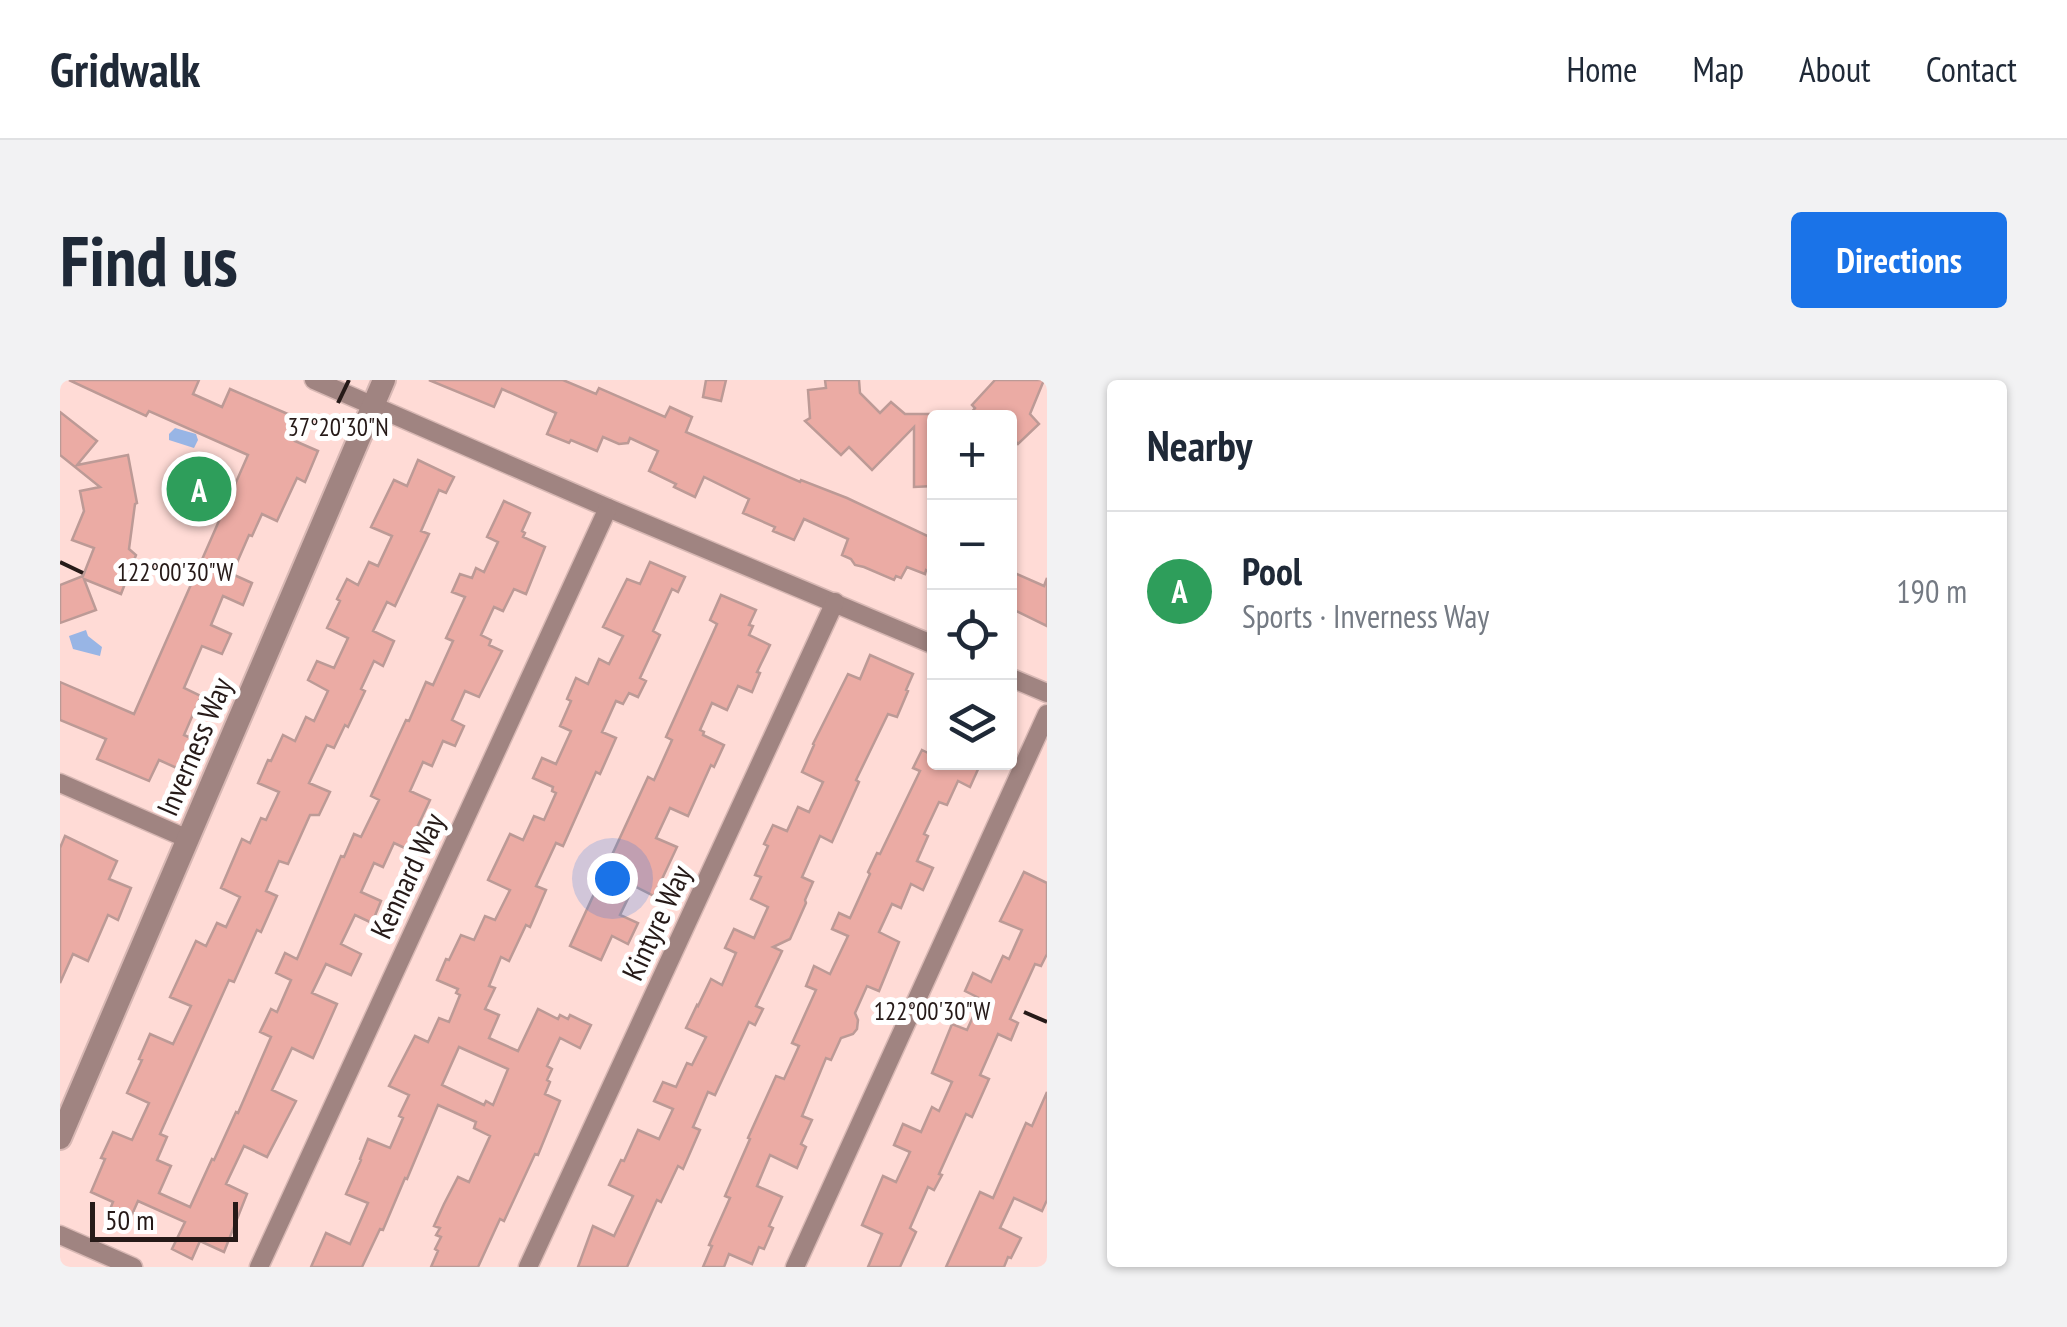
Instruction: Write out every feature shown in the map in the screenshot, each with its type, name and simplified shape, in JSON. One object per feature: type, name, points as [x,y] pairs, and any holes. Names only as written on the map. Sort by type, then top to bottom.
[{"type":"street","points":[[314,380],[927,642]]},
{"type":"street","name":"Inverness Way","points":[[60,1138],[384,380]]},
{"type":"street","name":"Kennard Way","points":[[259,1267],[608,508]]},
{"type":"street","name":"Kintyre Way","points":[[528,1267],[835,602]]},
{"type":"street","points":[[1017,680],[1047,693]]},
{"type":"street","points":[[795,1267],[1047,714]]},
{"type":"street","points":[[60,783],[188,839]]},
{"type":"street","points":[[60,1235],[133,1267]]},
{"type":"water","points":[[175,428],[196,434],[194,448],[169,440]]},
{"type":"water","points":[[201,471],[209,476],[211,488],[196,505],[186,501],[188,490]]},
{"type":"water","points":[[86,630],[102,647],[100,656],[73,649],[69,636]]},
{"type":"building","points":[[69,380],[199,380],[193,394],[222,407],[230,389],[304,421],[295,441],[318,451],[305,482],[297,478],[277,521],[262,514],[252,536],[249,535],[232,574],[252,583],[243,605],[223,596],[211,625],[231,634],[222,654],[202,646],[184,688],[201,696],[184,735],[193,739],[179,769],[159,760],[149,781],[97,759],[106,739],[60,720],[60,682],[134,714],[248,455],[149,411],[146,416]]},
{"type":"building","points":[[429,380],[563,380],[596,394],[599,388],[665,417],[670,407],[692,417],[686,432],[800,482],[847,498],[927,536],[927,570],[925,574],[907,567],[901,578],[896,576],[894,580],[855,565],[842,555],[848,539],[804,519],[794,540],[743,513],[749,499],[704,477],[695,497],[674,487],[676,484],[649,471],[658,451],[630,438],[628,443],[619,444],[603,437],[597,451],[547,434],[556,413],[502,389],[494,407]]},
{"type":"building","points":[[706,380],[726,380],[721,401],[703,397]]},
{"type":"building","points":[[825,380],[859,380],[860,393],[880,413],[891,402],[905,414],[927,414],[927,486],[914,487],[914,427],[872,470],[849,447],[841,455],[805,421],[810,418],[808,390],[826,388]]},
{"type":"building","points":[[995,380],[1044,380],[1030,414],[1039,424],[1018,444],[1017,410],[973,410],[972,405]]},
{"type":"building","points":[[60,412],[97,441],[77,465],[128,455],[137,503],[129,549],[136,555],[121,594],[84,579],[96,610],[60,623],[60,585],[83,576],[94,548],[72,540],[84,511],[80,491],[100,487],[60,455]]},
{"type":"building","points":[[418,460],[454,477],[446,493],[439,490],[421,531],[429,534],[395,606],[387,602],[373,631],[394,641],[383,666],[374,661],[348,727],[345,725],[334,748],[327,745],[309,783],[330,792],[319,815],[310,815],[288,864],[279,861],[266,891],[277,896],[234,982],[229,980],[160,1134],[167,1137],[157,1160],[171,1166],[159,1193],[190,1207],[238,1113],[271,1037],[260,1032],[271,1009],[277,1012],[291,980],[276,973],[285,953],[297,959],[341,856],[344,857],[354,834],[361,837],[379,800],[371,796],[406,720],[409,721],[426,682],[433,685],[453,641],[446,638],[465,597],[452,592],[460,574],[472,578],[476,568],[484,572],[498,542],[487,537],[504,501],[530,513],[523,537],[545,547],[526,594],[514,589],[503,611],[494,607],[481,635],[491,640],[489,645],[502,651],[479,697],[465,691],[452,720],[464,726],[455,746],[443,741],[432,766],[423,762],[410,791],[430,800],[407,849],[394,843],[383,867],[374,863],[361,892],[381,901],[372,923],[355,915],[341,944],[361,954],[351,975],[326,964],[312,993],[337,1004],[313,1058],[292,1048],[272,1090],[296,1101],[267,1157],[244,1146],[226,1184],[247,1194],[224,1252],[200,1241],[192,1259],[172,1249],[185,1222],[138,1201],[126,1228],[106,1219],[113,1202],[91,1192],[113,1132],[132,1140],[149,1103],[127,1093],[150,1034],[173,1044],[191,1006],[170,997],[196,941],[206,946],[217,923],[226,927],[240,897],[221,888],[242,839],[250,843],[279,792],[258,783],[268,760],[271,761],[283,735],[295,741],[306,717],[314,721],[328,691],[308,680],[317,661],[334,668],[348,638],[327,628],[340,601],[337,599],[347,579],[358,585],[369,562],[378,566],[392,536],[371,527],[394,480],[407,486]]},
{"type":"building","points":[[650,562],[685,577],[678,592],[672,589],[653,631],[660,635],[640,678],[646,681],[638,697],[629,693],[623,704],[616,701],[602,732],[616,738],[563,846],[556,843],[536,886],[546,890],[530,927],[526,925],[509,961],[501,957],[489,986],[495,988],[485,1009],[499,1015],[489,1038],[518,1051],[538,1009],[558,1019],[560,1015],[568,1019],[570,1015],[591,1025],[580,1048],[560,1038],[547,1066],[552,1069],[545,1094],[560,1101],[538,1155],[535,1154],[504,1221],[500,1219],[478,1267],[431,1267],[441,1237],[436,1235],[440,1228],[434,1226],[458,1177],[469,1182],[490,1136],[474,1128],[476,1122],[438,1105],[407,1179],[362,1267],[311,1267],[326,1233],[350,1244],[368,1203],[346,1194],[368,1139],[390,1148],[409,1095],[389,1086],[415,1036],[428,1042],[439,1018],[449,1022],[460,995],[456,993],[458,989],[437,980],[446,959],[449,960],[461,935],[474,940],[485,916],[495,920],[510,890],[488,880],[510,834],[523,840],[534,816],[544,820],[556,793],[553,787],[533,778],[542,758],[556,764],[571,731],[560,726],[576,678],[588,684],[599,659],[609,664],[623,636],[603,627],[627,579],[640,584]],"holes":[[[459,1047],[508,1069],[493,1105],[486,1101],[484,1105],[442,1085]]]},
{"type":"building","points":[[1017,574],[1044,586],[1047,578],[1047,626],[1017,611]]},
{"type":"building","points":[[721,595],[756,610],[749,635],[770,645],[752,692],[738,686],[727,710],[712,703],[700,730],[724,745],[688,816],[670,808],[656,838],[677,847],[654,896],[634,886],[620,915],[638,923],[628,944],[612,936],[601,960],[570,946],[648,777],[654,780],[672,740],[666,737],[717,624],[710,620]]},
{"type":"building","points":[[870,655],[913,674],[908,691],[897,717],[888,714],[832,842],[820,836],[802,877],[813,882],[806,903],[790,939],[773,947],[782,951],[756,1006],[763,1009],[755,1025],[749,1022],[715,1095],[708,1092],[693,1127],[700,1130],[683,1169],[678,1166],[661,1202],[657,1200],[627,1267],[578,1267],[593,1226],[614,1236],[633,1196],[609,1185],[638,1130],[659,1139],[673,1109],[654,1101],[663,1082],[676,1087],[706,1037],[686,1028],[711,979],[722,985],[736,953],[725,948],[734,929],[754,938],[768,907],[751,899],[761,877],[755,875],[768,846],[764,844],[773,825],[787,831],[798,807],[809,812],[823,782],[802,772],[848,674],[860,679]]},
{"type":"building","points":[[922,750],[927,752],[927,770],[978,770],[970,787],[958,781],[947,805],[939,802],[917,861],[933,868],[923,890],[911,884],[901,908],[892,904],[879,932],[899,942],[879,991],[867,986],[855,1013],[857,1029],[841,1038],[831,1060],[826,1058],[802,1116],[812,1120],[801,1144],[806,1147],[797,1168],[770,1155],[757,1186],[782,1197],[764,1249],[759,1247],[752,1264],[729,1254],[724,1267],[703,1267],[748,1138],[776,1076],[784,1079],[799,1046],[792,1043],[816,990],[806,986],[814,966],[830,974],[848,936],[832,929],[839,913],[850,918],[877,853],[880,854],[920,771],[913,768]]},
{"type":"building","points":[[65,836],[117,861],[109,879],[131,888],[118,920],[108,915],[88,961],[73,954],[60,983],[60,848]]},
{"type":"building","points":[[1024,872],[1047,883],[1047,954],[1041,966],[1035,964],[1010,1019],[1018,1023],[1011,1040],[998,1034],[980,1075],[989,1079],[972,1117],[966,1114],[934,1190],[928,1187],[910,1228],[916,1232],[900,1267],[868,1267],[882,1234],[862,1225],[883,1176],[896,1182],[910,1152],[894,1145],[903,1124],[921,1132],[932,1107],[939,1111],[952,1082],[932,1073],[952,1024],[967,1030],[981,999],[965,991],[973,973],[991,982],[1003,956],[1009,959],[1022,930],[1000,921]]},
{"type":"building","points":[[1047,1092],[1047,1200],[1042,1211],[1014,1198],[1000,1228],[1021,1238],[1004,1267],[946,1267],[980,1192],[993,1198],[1026,1123],[1032,1126]]},
{"type":"place","name":"Pool","points":[[199,489]]}]
